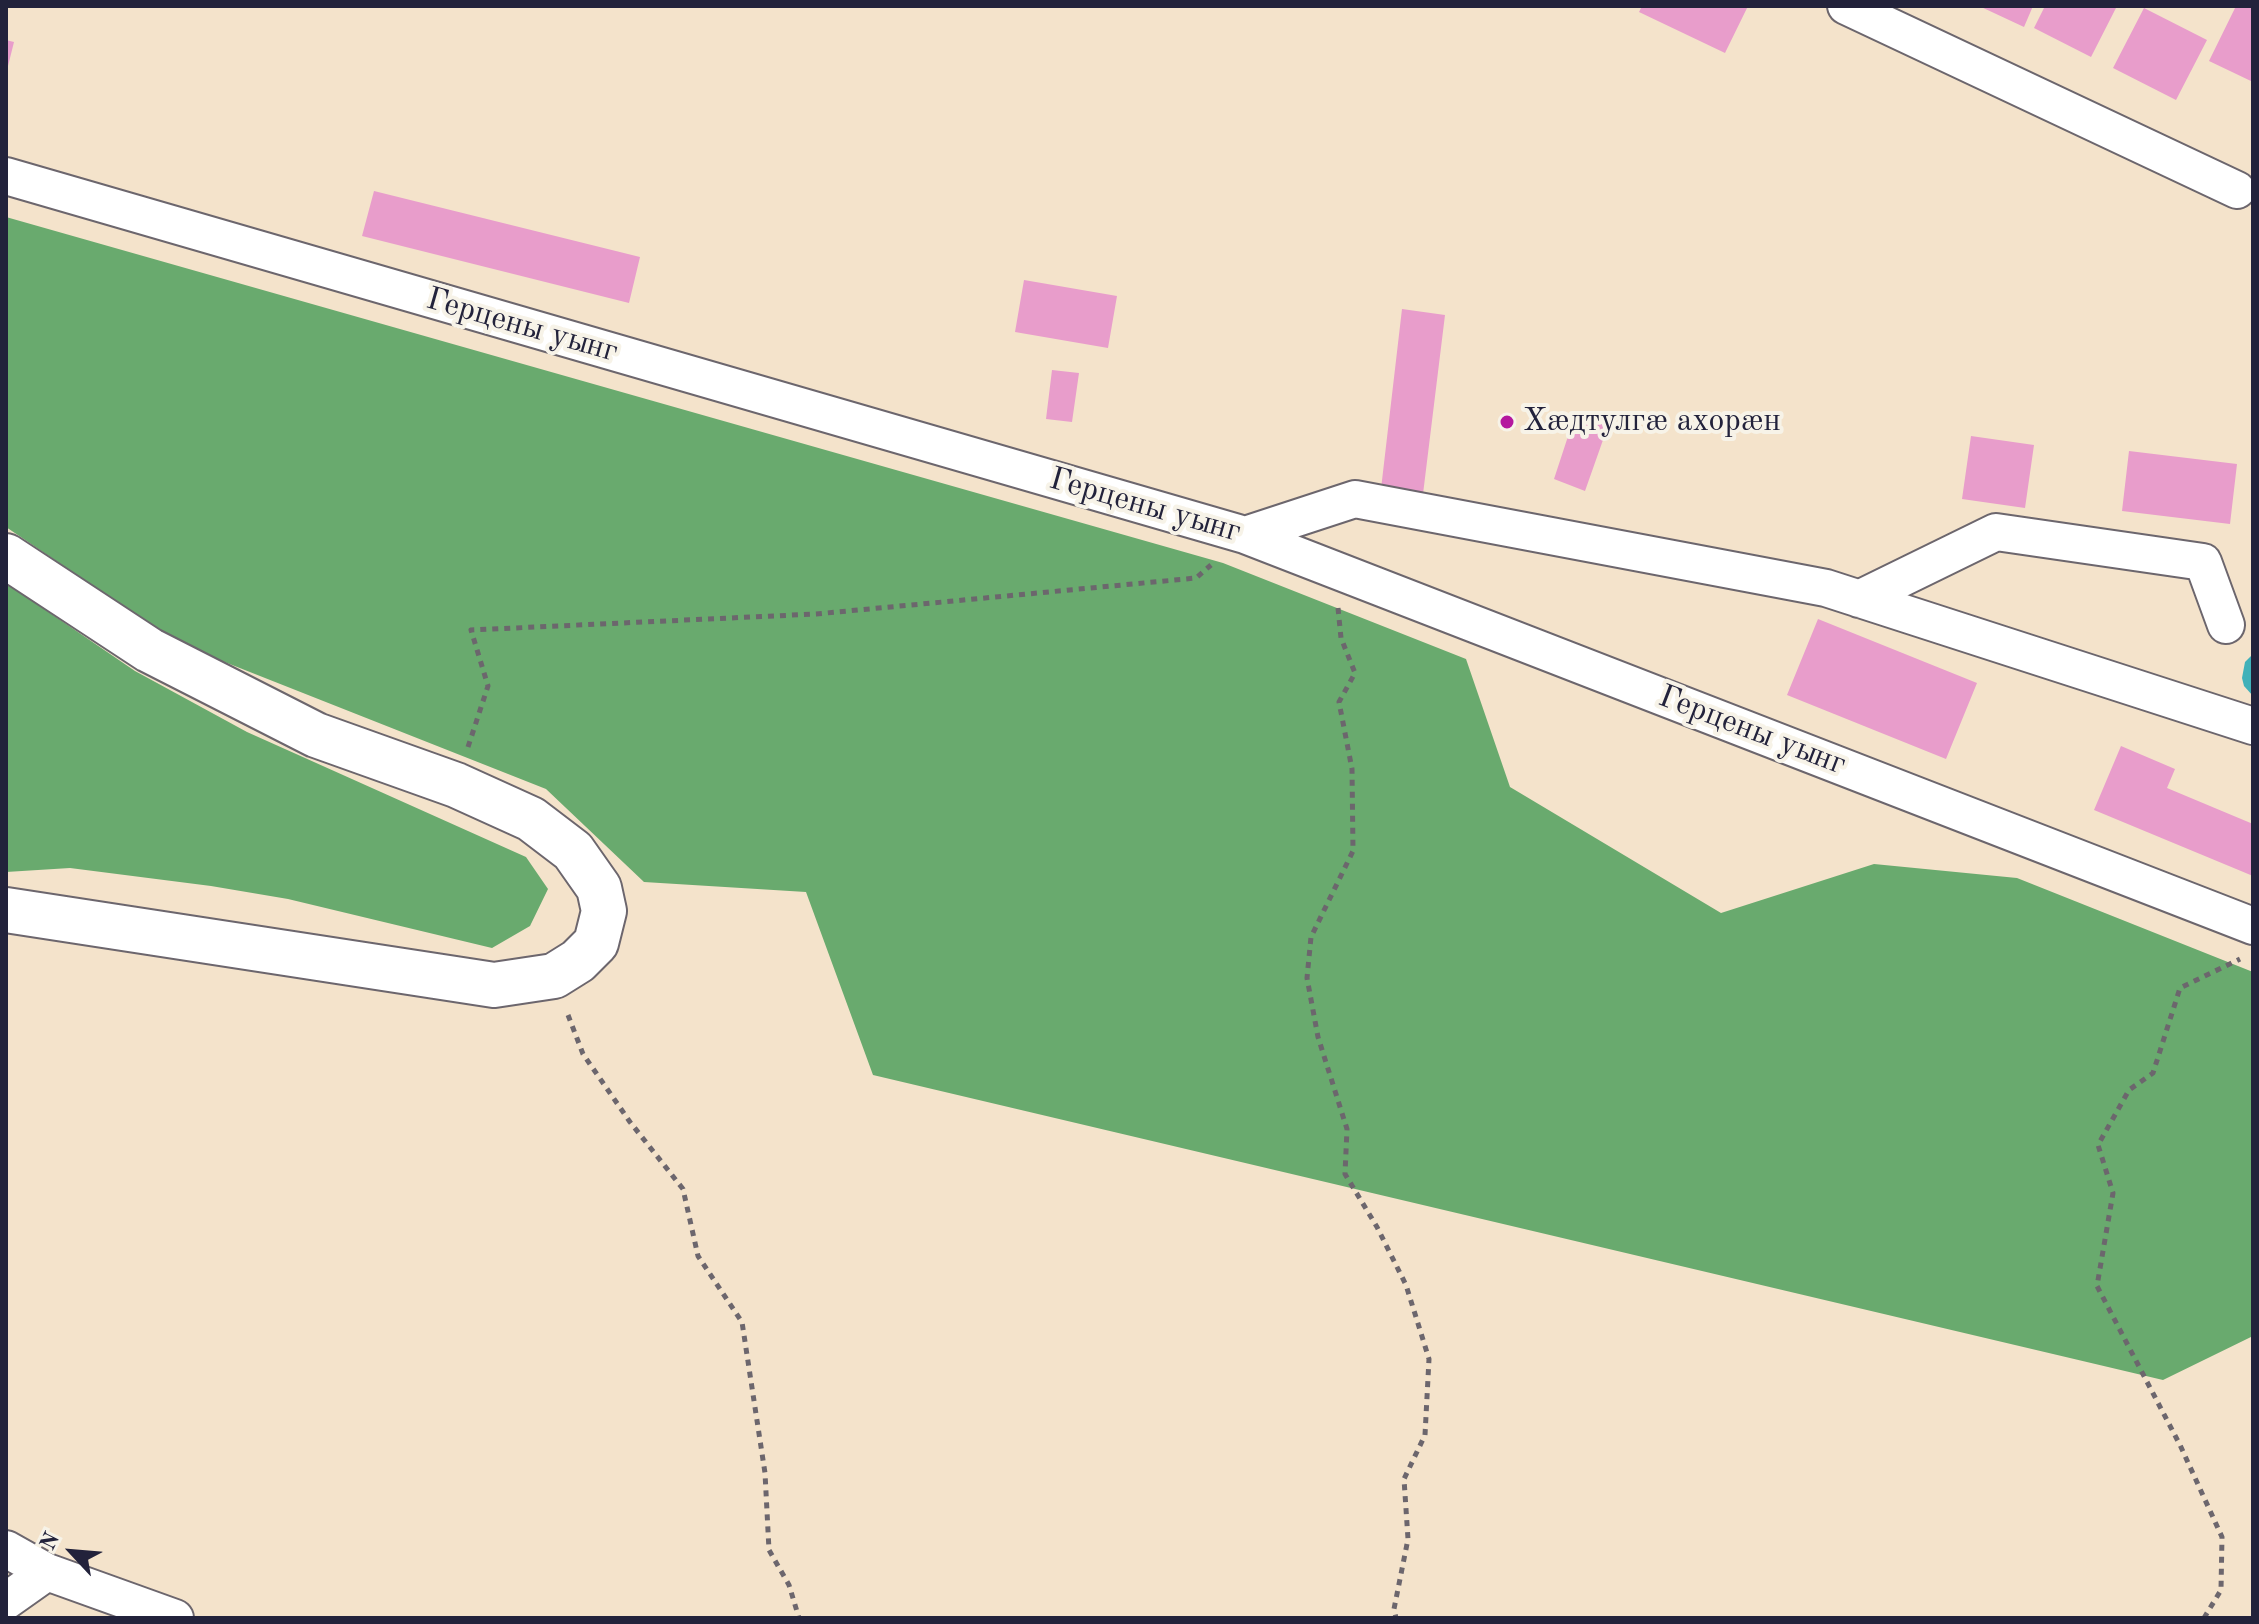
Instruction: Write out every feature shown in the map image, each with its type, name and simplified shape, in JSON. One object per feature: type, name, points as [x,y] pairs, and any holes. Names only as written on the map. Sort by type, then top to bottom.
[{"type":"main road","points":[[6,556],[149,650],[316,735],[456,785],[531,819],[573,851],[599,888],[604,911],[596,943],[578,961],[554,976],[494,985],[6,910]]},
{"type":"street","points":[[1846,6],[2237,190]]},
{"type":"street","name":"Герцены уынг","points":[[6,176],[1245,535],[2253,926]]},
{"type":"street","points":[[1245,535],[1355,499],[1826,588],[2253,726]]},
{"type":"street","points":[[1859,599],[1996,532],[2203,562],[2226,625]]},
{"type":"street","points":[[6,1549],[47,1572],[175,1618]]},
{"type":"street","points":[[6,1601],[47,1572]]},
{"type":"path","points":[[456,785],[488,686],[471,630],[816,614],[1196,578],[1245,535]]},
{"type":"path","points":[[1327,566],[1335,588],[1341,638],[1355,673],[1339,702],[1352,769],[1353,851],[1311,937],[1307,978],[1318,1037],[1347,1129],[1345,1174],[1377,1227],[1406,1285],[1429,1359],[1425,1435],[1404,1479],[1408,1539],[1394,1609],[1396,1618]]},
{"type":"path","points":[[2204,1618],[2221,1590],[2222,1537],[2180,1445],[2097,1286],[2113,1193],[2098,1145],[2129,1090],[2153,1073],[2180,988],[2253,954]]},
{"type":"path","points":[[554,976],[583,1054],[630,1122],[683,1189],[698,1256],[742,1322],[765,1473],[769,1550],[789,1585],[799,1618]]},
{"type":"green space","points":[[6,217],[1223,563],[1466,659],[1510,787],[1721,913],[1874,864],[2017,878],[2253,972],[2253,1336],[2163,1380],[873,1075],[806,892],[644,882],[546,789],[179,644],[6,527]]},
{"type":"green space","points":[[6,583],[135,671],[247,732],[526,857],[548,889],[530,926],[492,948],[288,899],[211,886],[70,868],[6,872]]},
{"type":"water","points":[[2253,654],[2253,696],[2244,686],[2242,678],[2245,662]]},
{"type":"building","points":[[1642,6],[1748,6],[1725,53],[1639,12]]},
{"type":"building","points":[[1979,6],[2033,6],[2024,27]]},
{"type":"building","points":[[2045,6],[2117,6],[2091,57],[2034,28]]},
{"type":"building","points":[[2236,6],[2253,6],[2253,82],[2209,61]]},
{"type":"building","points":[[2144,8],[2207,40],[2176,100],[2113,68]]},
{"type":"building","points":[[6,40],[14,42],[7,70],[6,70]]},
{"type":"building","points":[[374,191],[640,257],[629,303],[362,236]]},
{"type":"building","points":[[1024,280],[1117,296],[1108,348],[1015,332]]},
{"type":"building","points":[[1402,309],[1445,315],[1423,494],[1381,489]]},
{"type":"building","points":[[1052,370],[1079,373],[1072,422],[1046,419]]},
{"type":"building","points":[[1576,412],[1609,423],[1585,491],[1554,479]]},
{"type":"building","points":[[1971,436],[2034,445],[2025,508],[1962,499]]},
{"type":"building","points":[[2129,451],[2237,464],[2230,524],[2122,511]]},
{"type":"building","points":[[1818,619],[1977,683],[1946,759],[1787,695]]},
{"type":"building","points":[[2121,746],[2175,769],[2167,788],[2253,824],[2253,876],[2094,810]]},
{"type":"place","name":"Хæдтулгæ ахорæн","points":[[1507,422]]}]
